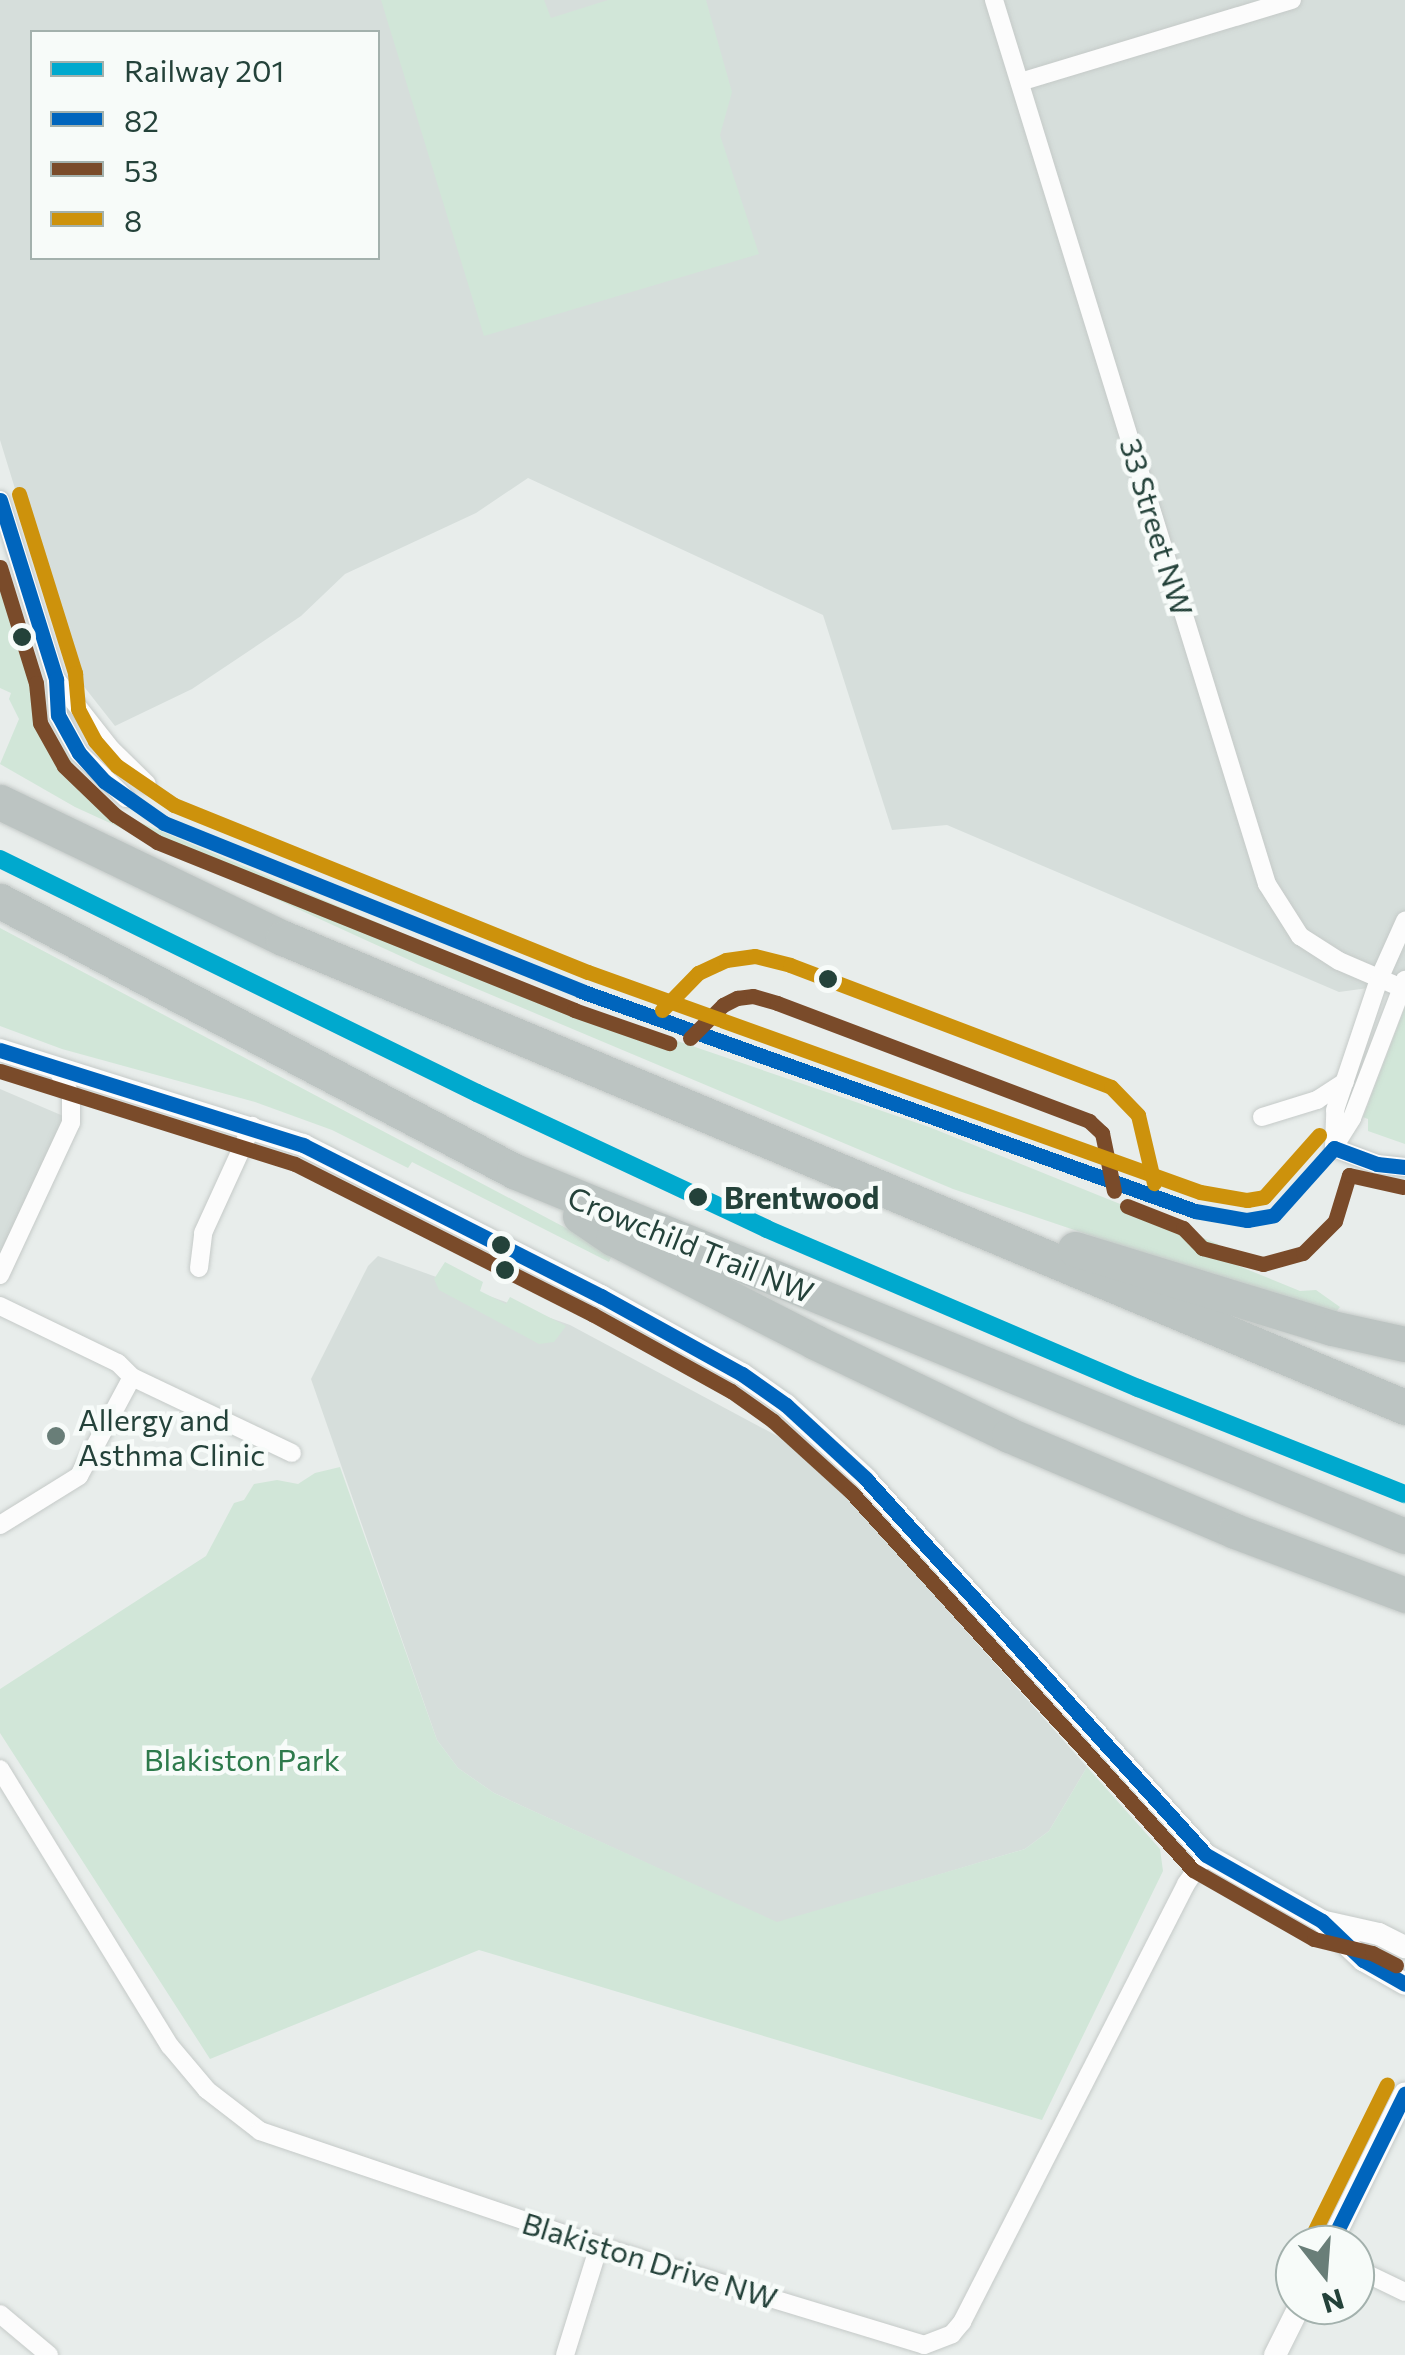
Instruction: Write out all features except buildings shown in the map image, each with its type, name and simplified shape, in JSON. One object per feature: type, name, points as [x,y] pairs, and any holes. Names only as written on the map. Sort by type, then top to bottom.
[{"type":"highway","points":[[0,802],[283,938],[1405,1408]]},
{"type":"highway","name":"Crowchild Trail NW","points":[[0,901],[514,1171],[1405,1536]]},
{"type":"highway","points":[[514,1171],[613,1238],[1009,1435],[1236,1531],[1405,1595]]},
{"type":"highway","points":[[994,1237],[1041,1238],[1332,1328],[1405,1344]]},
{"type":"street","name":"33 Street NW","points":[[994,0],[1267,884],[1300,936],[1339,961],[1378,979],[1403,984]]},
{"type":"street","points":[[1020,82],[1292,0]]},
{"type":"street","points":[[0,500],[56,679],[58,716],[79,753],[126,798]]},
{"type":"street","points":[[56,679],[111,749],[147,784]]},
{"type":"street","points":[[1334,1148],[1334,1115],[1378,979],[1405,921]]},
{"type":"street","points":[[1334,1148],[1352,1118],[1403,984]]},
{"type":"street","points":[[0,1050],[59,1072],[252,1126],[406,1194],[742,1374],[786,1405],[865,1478],[1206,1855],[1322,1921],[1362,1960],[1405,1984]]},
{"type":"street","points":[[0,1275],[71,1123],[71,1096],[59,1072]]},
{"type":"street","points":[[1262,1116],[1318,1100],[1346,1081]]},
{"type":"street","points":[[199,1268],[203,1233],[252,1126]]},
{"type":"street","points":[[1334,1148],[1377,1164],[1405,1167]]},
{"type":"street","points":[[0,1306],[118,1362],[132,1377],[292,1453]]},
{"type":"street","points":[[0,1525],[80,1476],[132,1377]]},
{"type":"street","name":"Blakiston Drive NW","points":[[0,1770],[170,2046],[206,2090],[234,2113],[286,2143],[599,2246],[924,2345],[952,2334],[962,2322],[1186,1884],[1206,1855]]},
{"type":"street","points":[[1322,1921],[1379,1934],[1405,1948]]},
{"type":"street","points":[[1340,2225],[1405,2093]]},
{"type":"street","points":[[566,2355],[599,2246]]},
{"type":"street","points":[[1375,2278],[1405,2292]]},
{"type":"street","points":[[0,2314],[49,2355]]},
{"type":"street","points":[[1275,2355],[1290,2325]]},
{"type":"shaded area","points":[[0,0],[1405,0],[1405,983],[1339,992],[947,825],[892,830],[823,615],[528,478],[476,513],[345,574],[301,616],[192,689],[115,726],[71,670],[0,440]]},
{"type":"shaded area","points":[[0,1089],[68,1118],[0,1257]]},
{"type":"shaded area","points":[[378,1256],[570,1325],[781,1438],[820,1466],[1087,1767],[1049,1831],[1025,1849],[777,1923],[494,1793],[458,1768],[437,1740],[311,1379],[368,1266]]},
{"type":"green space","points":[[381,0],[544,0],[551,18],[608,0],[706,0],[732,92],[720,135],[759,254],[484,336]]},
{"type":"green space","points":[[0,587],[23,662],[27,662],[50,728],[79,773],[130,818],[575,1006],[929,1127],[1135,1210],[1218,1244],[1229,1262],[1300,1291],[1316,1290],[1340,1307],[1336,1312],[1166,1261],[953,1189],[418,964],[75,807],[0,764],[19,719],[9,699],[11,693],[0,688]]},
{"type":"green space","points":[[0,928],[613,1253],[609,1262],[412,1162],[408,1168],[332,1130],[255,1102],[62,1049],[0,1026]]},
{"type":"green space","points":[[1405,1007],[1405,1144],[1368,1131],[1368,1119],[1363,1117]]},
{"type":"green space","points":[[445,1262],[483,1282],[480,1291],[506,1304],[510,1297],[566,1326],[554,1342],[539,1344],[439,1290],[434,1279]]},
{"type":"green space","name":"Blakiston Park","points":[[340,1467],[437,1740],[458,1768],[494,1793],[777,1922],[1025,1849],[1049,1831],[1087,1767],[1160,1849],[1163,1871],[1042,2120],[479,1950],[210,2059],[0,1733],[0,1689],[206,1556],[234,1503],[244,1500],[254,1484],[277,1480],[298,1484],[315,1473]]},
{"type":"rail line","name":"201","points":[[0,859],[477,1093],[767,1229],[1138,1388],[1405,1494]]},
{"type":"transit line","name":"8","points":[[19,494],[75,673],[78,709],[95,741],[117,766],[174,805],[588,972],[1200,1192],[1247,1200],[1264,1197],[1319,1135]]},
{"type":"transit line","name":"82","points":[[0,500],[56,679],[58,715],[79,753],[104,781],[164,823],[581,991],[1195,1211],[1247,1220],[1274,1215],[1334,1148],[1377,1164],[1405,1167]]},
{"type":"transit line","name":"53","points":[[0,567],[36,683],[40,723],[64,766],[115,815],[157,842],[574,1010],[669,1043]]},
{"type":"transit line","name":"8","points":[[662,1010],[698,973],[726,960],[755,956],[790,965],[1111,1087],[1138,1115],[1154,1183]]},
{"type":"transit line","name":"53","points":[[690,1038],[723,1005],[737,998],[753,996],[777,1003],[1089,1121],[1102,1133],[1114,1191]]},
{"type":"transit line","name":"82","points":[[0,1050],[303,1145],[601,1296],[742,1374],[786,1405],[865,1478],[1206,1855],[1322,1921],[1363,1960],[1405,1984]]},
{"type":"transit line","name":"53","points":[[0,1071],[295,1164],[592,1314],[731,1391],[773,1421],[851,1492],[1193,1870],[1314,1939],[1372,1953],[1396,1965]]},
{"type":"transit line","name":"53","points":[[1127,1206],[1183,1228],[1202,1248],[1263,1264],[1303,1253],[1335,1221],[1349,1175],[1403,1187]]},
{"type":"transit line","name":"8","points":[[1317,2225],[1387,2084]]},
{"type":"transit line","name":"82","points":[[1340,2225],[1405,2093]]},
{"type":"place","name":"Brentwood","points":[[698,1197]]},
{"type":"place","name":"Allergy and Asthma Clinic","points":[[56,1436]]}]
